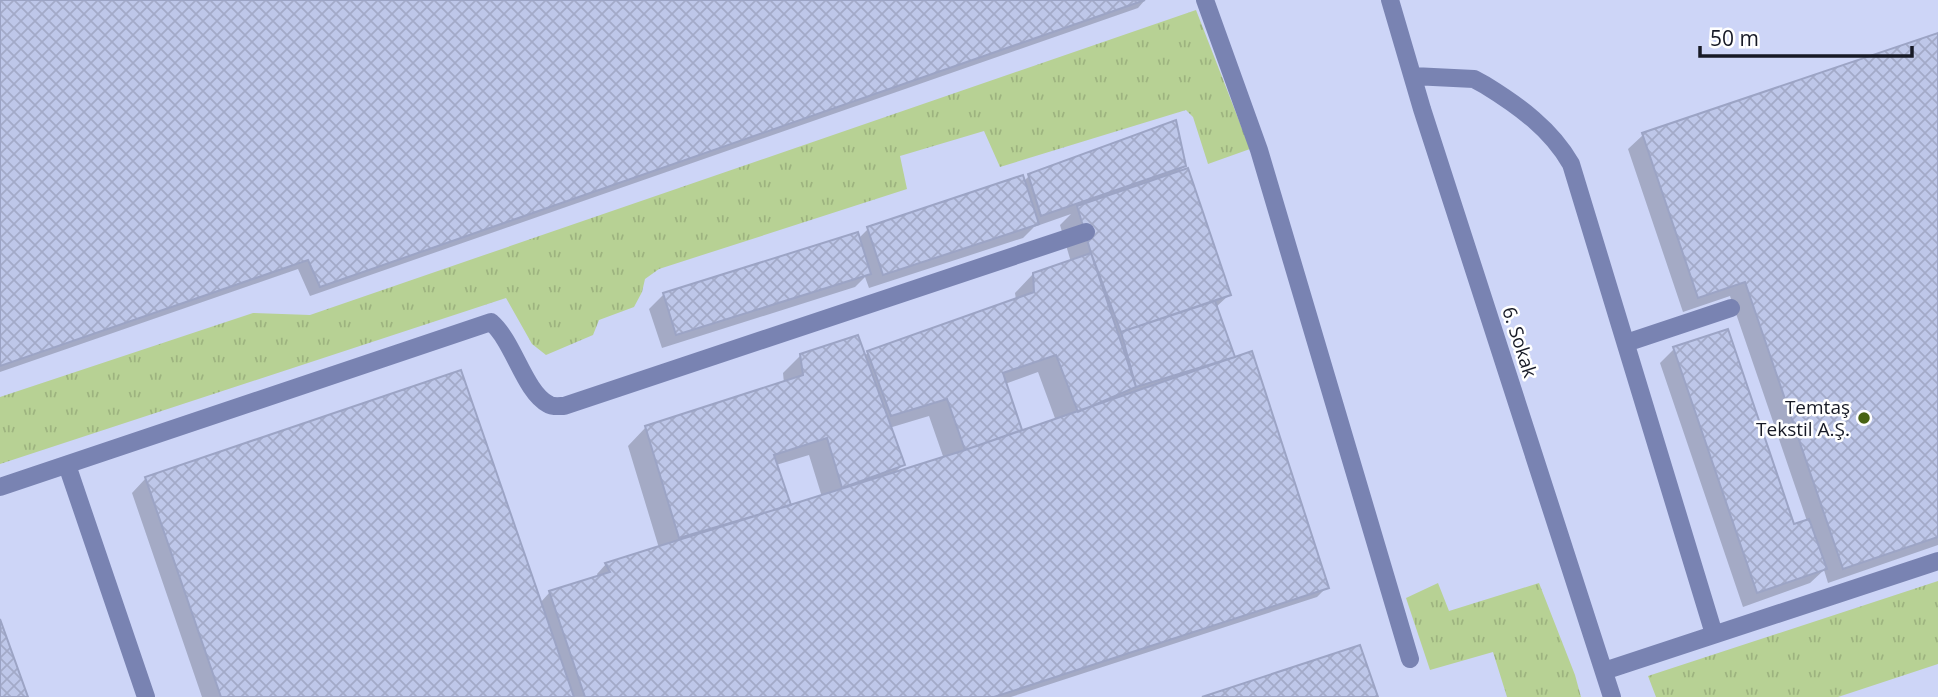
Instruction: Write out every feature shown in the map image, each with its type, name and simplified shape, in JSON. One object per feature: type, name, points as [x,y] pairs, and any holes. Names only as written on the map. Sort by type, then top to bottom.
[{"type":"street","points":[[1205,0],[1259,150],[1410,659]]},
{"type":"street","name":"6. Sokak","points":[[1390,0],[1612,697]]},
{"type":"street","points":[[1413,76],[1474,79],[1504,96],[1546,129],[1561,146],[1571,164],[1714,634]]},
{"type":"street","points":[[0,487],[492,322],[501,331],[536,393],[549,405],[564,406],[1086,232]]},
{"type":"street","points":[[1626,343],[1731,308]]},
{"type":"street","points":[[68,465],[146,697]]},
{"type":"street","points":[[1604,671],[1938,561]]},
{"type":"shaded area","points":[[0,0],[1938,0],[1938,697],[0,697]]},
{"type":"green space","points":[[1196,10],[1250,149],[1208,164],[1193,117],[1186,110],[1000,167],[984,131],[900,156],[907,189],[659,269],[645,279],[634,307],[599,320],[593,335],[546,355],[532,344],[506,298],[0,464],[0,397],[253,313],[310,315]]},
{"type":"green space","points":[[1938,581],[1938,664],[1838,697],[1656,697],[1648,676]]},
{"type":"green space","points":[[1438,583],[1449,611],[1539,583],[1581,697],[1507,697],[1493,652],[1430,670],[1406,598]]},
{"type":"building","points":[[0,0],[1145,0],[320,287],[308,260],[0,366]]},
{"type":"building","name":"Temtaş Tekstil A.Ş.","points":[[1938,33],[1938,537],[1843,569],[1745,282],[1698,298],[1642,133]]},
{"type":"building","points":[[1176,120],[1186,166],[1041,216],[1028,174]]},
{"type":"building","points":[[1188,168],[1231,295],[1121,332],[1091,253],[1077,206]]},
{"type":"building","points":[[1023,175],[1039,224],[883,275],[867,227]]},
{"type":"building","points":[[858,232],[871,274],[676,335],[663,293]]},
{"type":"building","points":[[1091,253],[1136,387],[1078,412],[1056,355],[1003,373],[1022,430],[965,450],[947,399],[891,416],[867,351],[1034,292],[1033,273]]},
{"type":"building","points":[[1215,301],[1235,357],[1136,387],[1121,332]]},
{"type":"building","points":[[1728,329],[1794,524],[1809,519],[1827,569],[1757,593],[1673,347]]},
{"type":"building","points":[[858,335],[905,465],[842,488],[827,438],[774,455],[791,505],[679,538],[645,426],[803,375],[800,354]]},
{"type":"building","points":[[1252,351],[1329,588],[994,697],[585,697],[549,591],[610,572],[605,563],[965,450]]},
{"type":"building","points":[[461,370],[574,697],[221,697],[145,477]]},
{"type":"building","points":[[0,619],[28,697],[0,697]]},
{"type":"building","points":[[1360,645],[1378,697],[1202,697]]},
{"type":"place","name":"Temtaş Tekstil A.Ş.","points":[[1864,418]]}]
